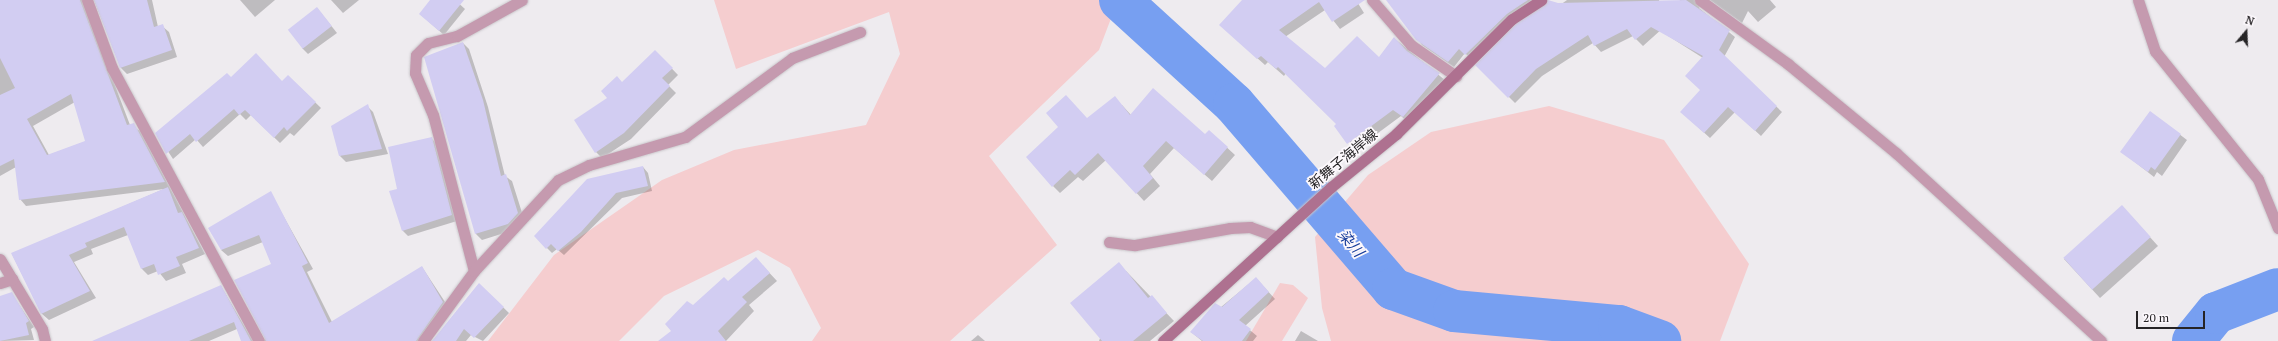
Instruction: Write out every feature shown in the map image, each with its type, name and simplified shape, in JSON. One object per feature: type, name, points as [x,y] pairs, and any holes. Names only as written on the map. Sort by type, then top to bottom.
[{"type":"main road","name":"新舞子海岸線","points":[[1163,341],[1331,187],[1396,134],[1512,19],[1542,0]]},
{"type":"street","points":[[87,0],[112,68],[259,341]]},
{"type":"street","points":[[474,271],[433,115],[415,73],[416,55],[428,43],[456,36],[522,0]]},
{"type":"street","points":[[1372,0],[1411,45],[1456,76]]},
{"type":"street","points":[[1700,0],[1788,64],[1896,153],[2101,341]]},
{"type":"street","points":[[2138,0],[2155,51],[2258,179],[2277,224]]},
{"type":"street","points":[[423,341],[474,271],[558,180],[589,165],[685,137],[792,58],[860,32]]},
{"type":"street","points":[[1109,242],[1136,245],[1230,228],[1250,228],[1277,237]]},
{"type":"street","points":[[0,260],[42,329],[45,341]]},
{"type":"street","points":[[0,283],[12,279]]},
{"type":"shaded area","points":[[714,0],[1118,0],[1099,50],[989,156],[1057,245],[950,341],[812,341],[821,328],[790,268],[758,250],[664,296],[619,341],[488,341],[554,255],[662,180],[734,150],[866,125],[900,54],[889,12],[736,69]]},
{"type":"shaded area","points":[[1549,106],[1664,140],[1749,264],[1720,341],[1331,341],[1322,308],[1315,237],[1368,175],[1431,132]]},
{"type":"shaded area","points":[[1280,283],[1293,285],[1308,298],[1282,341],[1246,341]]},
{"type":"building","points":[[0,0],[80,0],[127,125],[134,123],[165,182],[19,200],[14,159],[0,166],[0,95],[15,88],[0,58]],"holes":[[[71,94],[85,141],[47,155],[27,119]]]},
{"type":"building","points":[[94,0],[147,0],[154,27],[163,24],[172,50],[120,68]]},
{"type":"building","points":[[430,0],[464,0],[439,31],[419,14]]},
{"type":"building","points":[[1242,0],[1365,0],[1332,22],[1319,2],[1279,30],[1325,68],[1357,36],[1379,57],[1394,37],[1407,51],[1440,73],[1403,117],[1393,110],[1347,144],[1334,126],[1336,124],[1278,67],[1276,69],[1261,56],[1257,59],[1219,25]]},
{"type":"building","points":[[1386,0],[1528,0],[1507,14],[1465,55],[1459,49],[1448,62],[1416,40]]},
{"type":"building","points":[[1548,0],[1558,3],[1686,0],[1730,30],[1719,50],[1777,106],[1755,131],[1728,107],[1704,133],[1680,112],[1700,90],[1685,76],[1703,56],[1651,27],[1635,40],[1627,29],[1594,46],[1588,35],[1536,69],[1508,98],[1475,65],[1516,24]]},
{"type":"building","points":[[317,7],[332,26],[303,49],[288,30]]},
{"type":"building","points":[[463,42],[483,100],[501,176],[506,174],[518,213],[508,224],[475,234],[424,57]]},
{"type":"building","points":[[655,50],[673,68],[662,78],[670,86],[624,133],[595,153],[574,120],[607,98],[601,91],[617,76],[622,82]]},
{"type":"building","points":[[256,53],[282,81],[288,75],[316,102],[287,131],[284,127],[274,138],[245,110],[239,115],[234,109],[196,142],[190,134],[166,154],[155,133],[227,73],[231,77]]},
{"type":"building","points":[[1153,88],[1205,134],[1209,130],[1228,147],[1204,175],[1166,141],[1143,166],[1153,178],[1136,194],[1098,153],[1075,175],[1070,170],[1052,187],[1026,157],[1058,127],[1046,113],[1066,95],[1087,118],[1115,96],[1130,115]]},
{"type":"building","points":[[368,104],[382,149],[339,156],[331,126]]},
{"type":"building","points":[[2150,111],[2181,134],[2155,170],[2151,167],[2148,172],[2120,152]]},
{"type":"building","points":[[432,137],[452,215],[402,231],[389,191],[397,189],[388,147]]},
{"type":"building","points":[[643,166],[648,186],[616,193],[581,232],[558,251],[551,244],[546,249],[534,236],[587,179]]},
{"type":"building","points":[[168,187],[178,213],[182,212],[199,248],[176,257],[180,266],[158,275],[154,264],[141,269],[124,227],[85,243],[87,247],[69,255],[90,291],[41,314],[11,253]]},
{"type":"building","points":[[271,191],[308,263],[302,266],[329,323],[422,266],[443,302],[416,341],[266,341],[234,280],[271,264],[259,235],[221,250],[208,228]]},
{"type":"building","points":[[2122,205],[2151,237],[2092,290],[2063,258]]},
{"type":"building","points":[[756,257],[770,273],[742,297],[747,302],[718,331],[726,341],[658,341],[671,331],[665,324],[687,301],[693,305],[724,277],[728,281]]},
{"type":"building","points":[[1119,262],[1148,298],[1152,295],[1167,313],[1133,341],[1102,341],[1070,303]]},
{"type":"building","points":[[1256,277],[1269,292],[1239,320],[1251,329],[1242,341],[1203,341],[1190,332],[1215,303],[1222,307]]},
{"type":"building","points":[[479,283],[504,307],[474,338],[464,329],[456,341],[432,341]]},
{"type":"building","points":[[221,285],[251,341],[241,341],[234,322],[189,341],[92,341]]},
{"type":"building","points":[[12,292],[29,321],[26,323],[29,335],[0,341],[0,296]]},
{"type":"waterway","name":"染川","points":[[1120,0],[1234,104],[1393,289],[1454,311],[1619,326],[1660,341]]},
{"type":"waterway","name":"染川","points":[[2193,341],[2216,313],[2278,289]]}]
